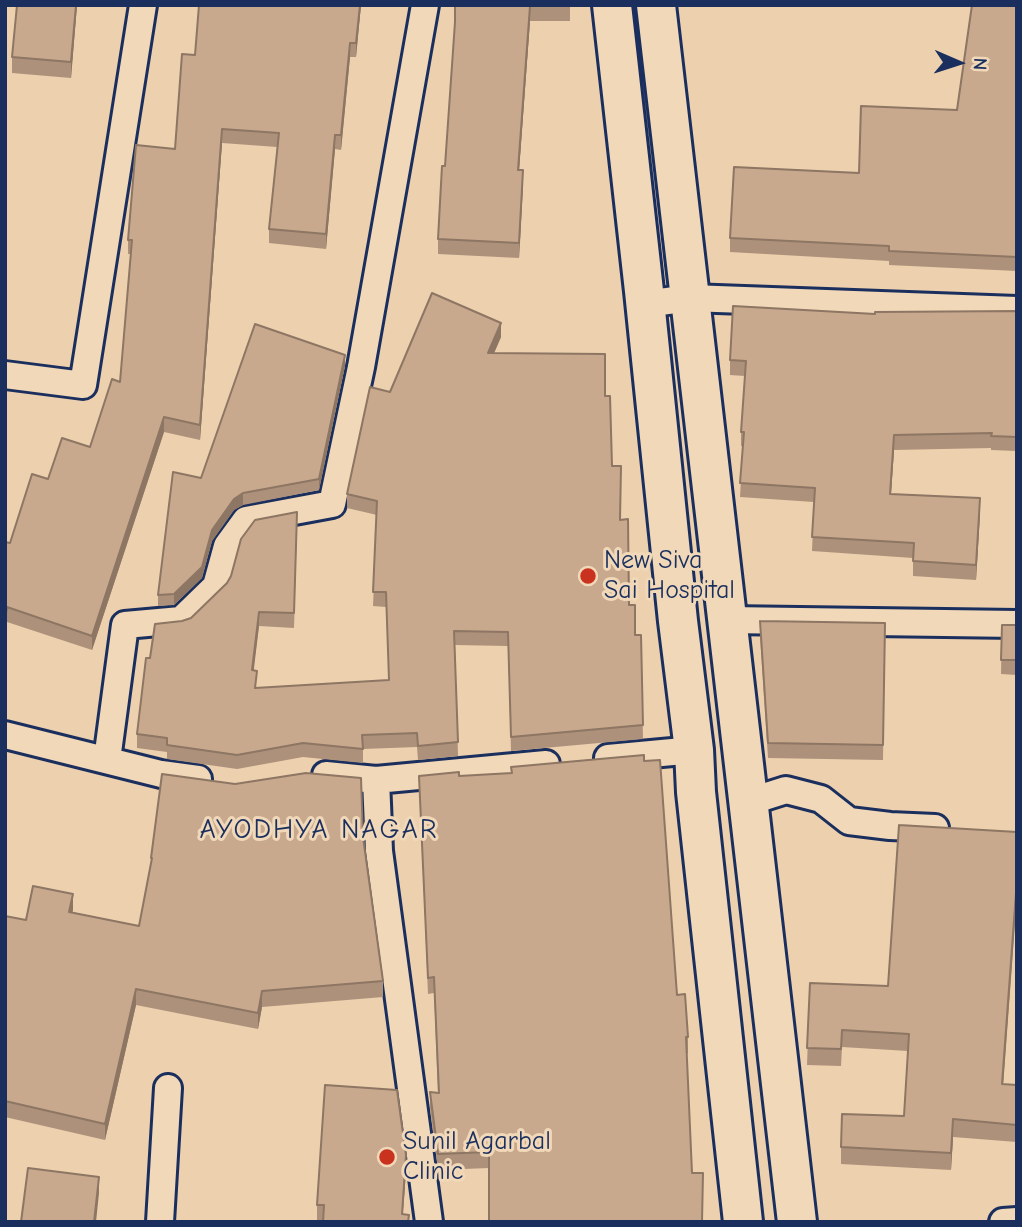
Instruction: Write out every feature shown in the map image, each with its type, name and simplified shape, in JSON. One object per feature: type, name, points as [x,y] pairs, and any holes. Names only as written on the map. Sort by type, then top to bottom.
[{"type":"highway","points":[[612,5],[743,1222]]},
{"type":"highway","points":[[656,5],[796,1222]]},
{"type":"street","points":[[5,375],[83,385],[144,5]]},
{"type":"street","points":[[107,760],[125,625],[181,620],[216,586],[227,547],[246,520],[332,504],[361,367],[425,5]]},
{"type":"street","points":[[645,304],[690,298],[1017,310]]},
{"type":"street","points":[[727,620],[1017,625]]},
{"type":"street","points":[[5,735],[161,774],[224,783]]},
{"type":"street","points":[[305,773],[376,780],[694,750]]},
{"type":"street","points":[[376,780],[379,851],[429,1222]]},
{"type":"street","points":[[748,802],[786,790],[821,799],[849,821],[953,829]]},
{"type":"street","points":[[159,1222],[168,1088]]},
{"type":"street","points":[[1003,1222],[1017,1221]]},
{"type":"building","points":[[17,5],[76,5],[71,62],[12,57]]},
{"type":"building","points":[[199,5],[360,5],[356,43],[350,43],[341,135],[335,135],[326,234],[269,229],[279,133],[222,129],[200,425],[164,417],[92,636],[7,607],[5,620],[5,542],[10,543],[32,474],[48,479],[62,438],[90,447],[112,379],[120,382],[132,240],[128,240],[136,145],[175,149],[182,54],[195,55]]},
{"type":"building","points":[[455,5],[570,5],[530,6],[518,170],[523,170],[519,243],[438,239]]},
{"type":"building","points":[[972,5],[1017,5],[1017,257],[889,251],[889,246],[730,238],[734,167],[859,173],[861,106],[957,110]]},
{"type":"building","points":[[432,293],[501,323],[488,353],[605,354],[605,396],[610,396],[612,466],[621,466],[620,520],[628,519],[629,605],[635,605],[635,635],[641,635],[643,725],[511,737],[508,632],[454,631],[458,742],[418,746],[417,733],[362,735],[363,749],[303,743],[237,755],[167,745],[167,738],[137,734],[146,658],[150,658],[155,624],[191,618],[227,583],[241,539],[255,520],[297,512],[294,613],[259,612],[252,670],[257,671],[255,688],[389,680],[386,592],[373,592],[377,501],[347,494],[370,387],[390,392]]},
{"type":"building","points":[[733,306],[875,314],[1017,311],[1017,437],[991,436],[992,433],[894,435],[890,494],[980,498],[976,565],[913,561],[914,543],[812,537],[815,488],[740,483],[746,361],[730,360]]},
{"type":"building","points":[[255,324],[345,355],[319,479],[243,493],[234,499],[212,530],[202,567],[174,594],[158,595],[173,472],[201,478]]},
{"type":"building","points":[[760,621],[885,623],[883,745],[768,743]]},
{"type":"building","points":[[1002,625],[1017,625],[1017,660],[1001,660]]},
{"type":"building","points":[[644,755],[644,761],[660,760],[677,995],[685,994],[692,1173],[703,1173],[702,1222],[489,1222],[489,1152],[438,1154],[430,1092],[439,1093],[434,977],[428,978],[419,776],[459,772],[459,776],[512,773],[511,767]]},
{"type":"building","points":[[306,773],[361,778],[363,837],[383,981],[262,991],[258,1013],[136,989],[105,1124],[5,1101],[5,916],[26,920],[33,886],[73,894],[69,912],[139,926],[152,858],[162,774],[235,784]]},
{"type":"building","points":[[899,825],[1017,832],[1017,879],[1002,1084],[1017,1085],[1017,1125],[953,1119],[951,1153],[841,1147],[842,1114],[904,1116],[909,1034],[842,1030],[841,1049],[807,1048],[810,983],[888,986]]},
{"type":"building","points":[[325,1085],[397,1090],[406,1155],[402,1214],[409,1215],[408,1222],[323,1222],[324,1205],[317,1205]]},
{"type":"building","points":[[28,1168],[99,1177],[94,1222],[21,1222]]},
{"type":"place","name":"New Siva Sai Hospital","points":[[588,576]]},
{"type":"place","name":"Sunil Agarbal Clinic","points":[[387,1157]]},
{"type":"district","name":"AYODHYA NAGAR","points":[[319,830]]}]
